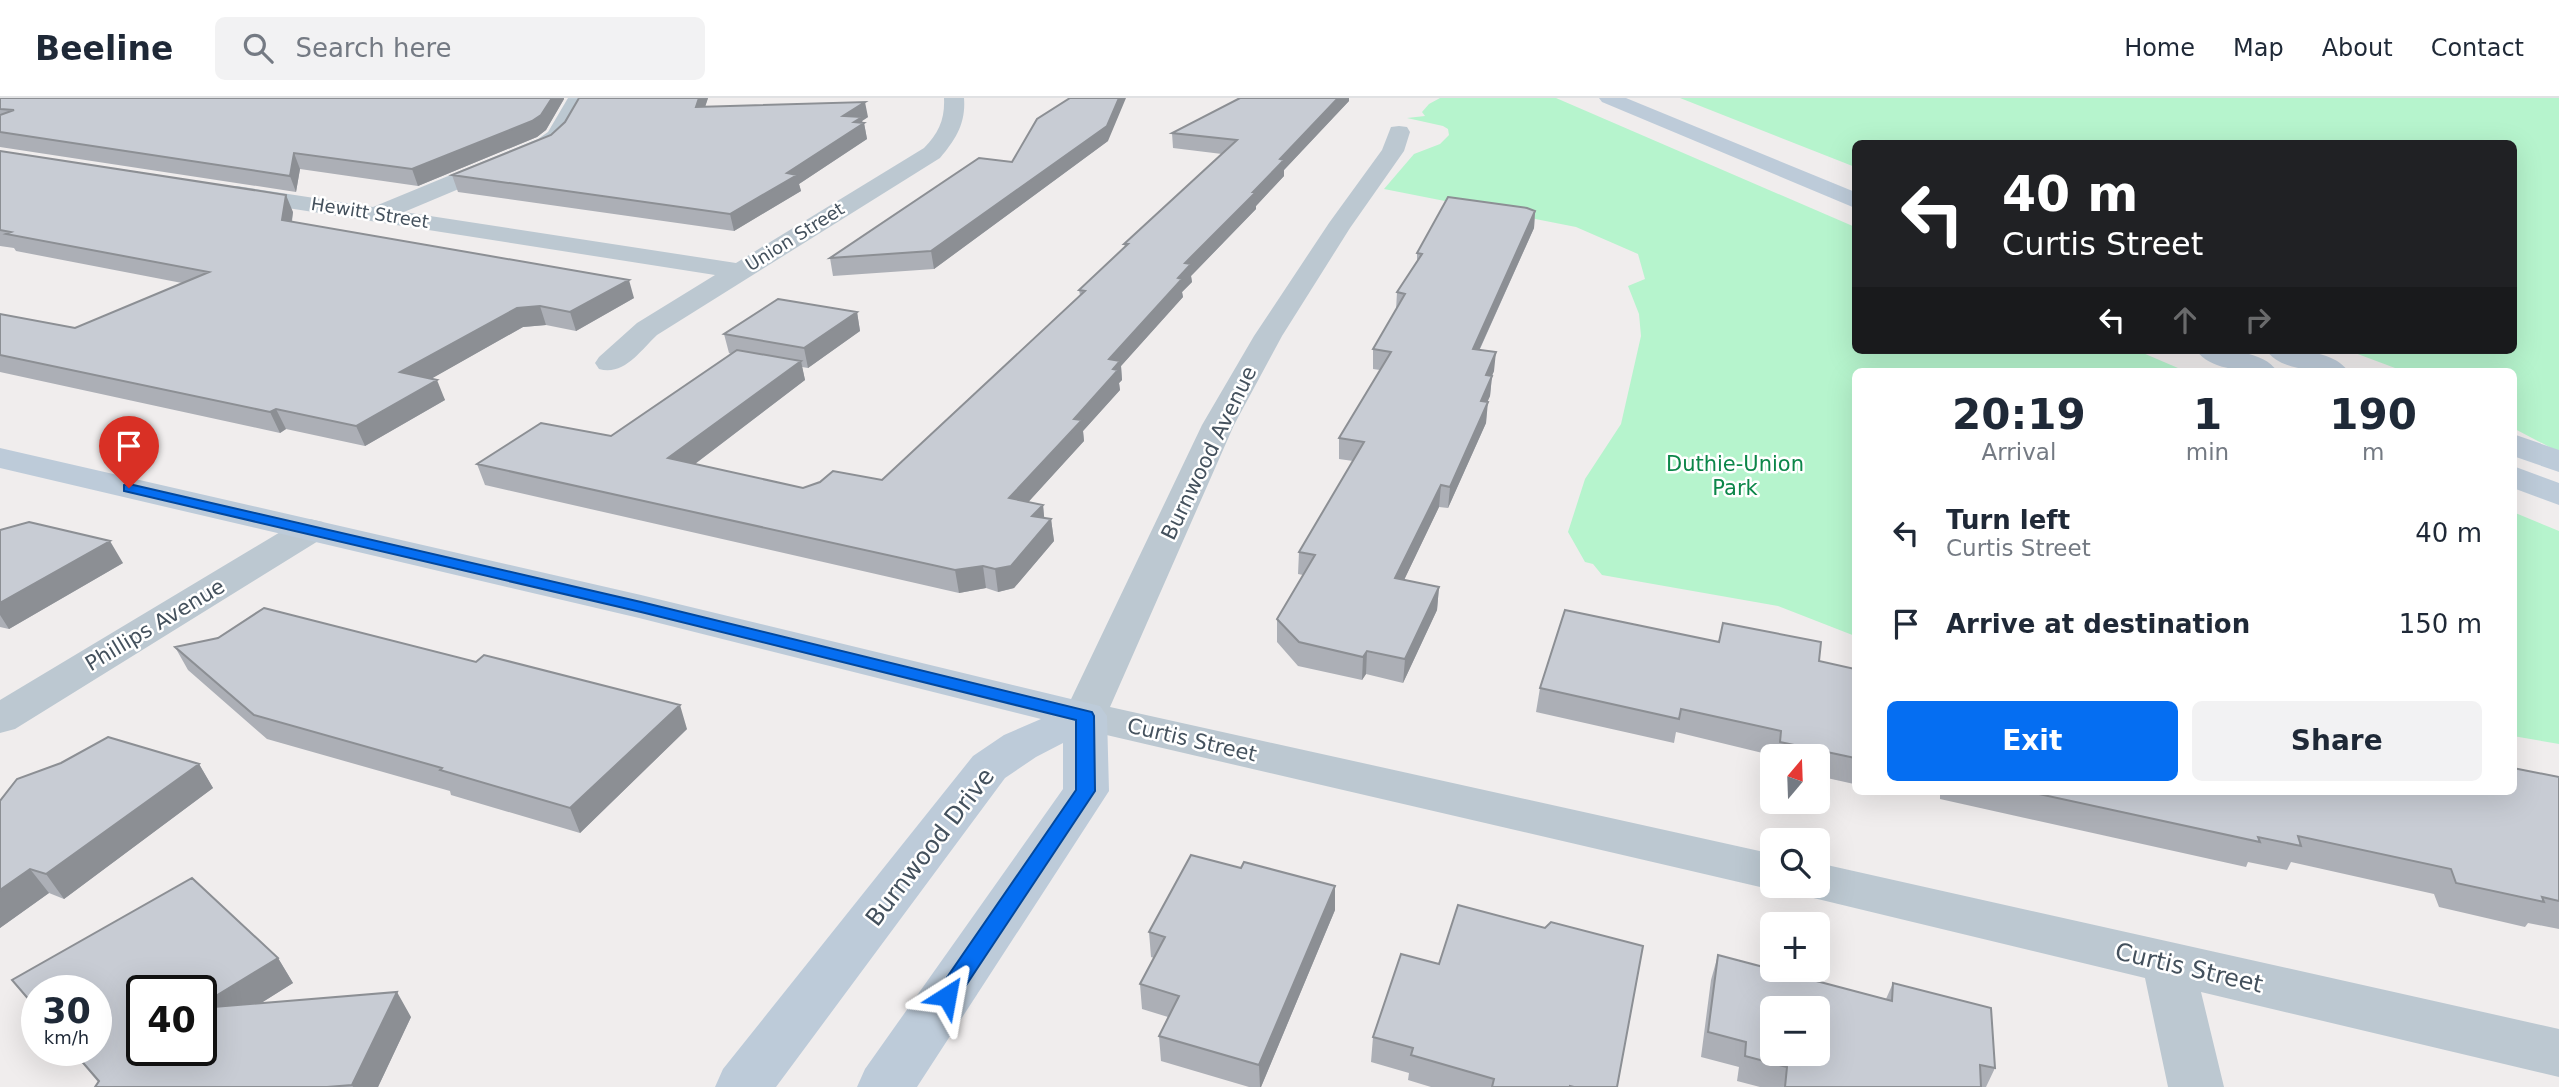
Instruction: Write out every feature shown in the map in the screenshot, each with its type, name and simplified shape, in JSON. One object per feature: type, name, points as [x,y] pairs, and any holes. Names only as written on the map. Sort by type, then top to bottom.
[{"type":"street","points":[[376,215],[546,144],[556,136],[578,98]]},
{"type":"street","name":"Union Street","points":[[610,363],[648,329],[932,153],[950,134],[955,113],[954,98]]},
{"type":"street","points":[[1609,98],[1852,200]]},
{"type":"street","points":[[1657,98],[1843,173]]},
{"type":"street","name":"Burnwood Avenue","points":[[1085,716],[1218,425],[1268,336],[1338,228],[1393,152],[1399,132]]},
{"type":"street","name":"Hewitt Street","points":[[215,189],[739,271]]},
{"type":"street","points":[[2221,354],[2255,368]]},
{"type":"street","points":[[2291,354],[2326,368]]},
{"type":"street","points":[[2517,446],[2559,462]]},
{"type":"street","name":"Curtis Street","points":[[0,458],[628,604],[1085,716],[1760,869]]},
{"type":"street","points":[[2517,478],[2559,495]]},
{"type":"street","name":"Phillips Avenue","points":[[0,719],[310,530]]},
{"type":"street","points":[[885,1087],[1086,791],[1085,716]]},
{"type":"street","name":"Burnwood Drive","points":[[743,1087],[989,767],[1020,746],[1085,716]]},
{"type":"street","name":"Curtis Street","points":[[1830,885],[2559,1054]]},
{"type":"street","points":[[2168,963],[2196,1087]]},
{"type":"green space","name":"Duthie-Union Park","points":[[1440,98],[1556,98],[1852,226],[1852,354],[2145,354],[2178,368],[1852,368],[1852,635],[1778,606],[1602,575],[1593,564],[1585,562],[1568,532],[1585,479],[1621,424],[1641,336],[1639,314],[1628,286],[1645,279],[1638,254],[1576,227],[1384,189],[1414,154],[1440,144],[1449,135],[1448,129],[1443,126],[1407,118],[1425,116],[1422,112]]},
{"type":"green space","points":[[1680,98],[2559,98],[2559,452],[2517,430],[2517,368],[2395,368],[2358,354],[2517,354],[2517,140],[1852,140],[1852,166]]},
{"type":"green space","points":[[2517,514],[2559,531],[2559,744],[2517,737]]},
{"type":"building","points":[[0,98],[552,98],[541,115],[532,121],[412,169],[294,153],[290,176],[0,132],[0,115],[14,110],[0,109]]},
{"type":"building","points":[[579,98],[699,98],[696,107],[865,102],[843,116],[862,117],[854,122],[864,123],[787,173],[797,175],[730,214],[452,175],[551,135],[565,122]]},
{"type":"building","points":[[1070,98],[1119,98],[1107,126],[931,251],[830,258],[979,158],[1012,162],[1037,119]]},
{"type":"building","points":[[1240,98],[1338,98],[1280,159],[1284,160],[1253,192],[1256,192],[1185,263],[1191,264],[1178,278],[1182,279],[1109,359],[1120,361],[1113,369],[1118,370],[1074,419],[1082,420],[1009,498],[1043,505],[1032,516],[1051,519],[1011,566],[955,570],[477,464],[541,423],[611,436],[737,350],[801,361],[668,458],[803,488],[820,482],[833,471],[882,480],[1085,291],[1079,290],[1128,244],[1124,244],[1237,140],[1172,133]]},
{"type":"building","points":[[0,151],[286,195],[282,220],[629,280],[570,312],[540,306],[517,308],[400,372],[437,380],[356,426],[276,409],[270,412],[0,355],[0,314],[75,328],[209,272],[6,234],[11,232],[0,230]]},
{"type":"building","points":[[1448,197],[1535,211],[1473,349],[1496,352],[1486,375],[1492,376],[1481,401],[1488,402],[1450,487],[1441,485],[1395,578],[1439,587],[1405,659],[1367,651],[1363,657],[1299,642],[1277,619],[1315,555],[1299,552],[1364,442],[1339,438],[1391,352],[1373,349],[1405,294],[1397,292],[1422,254],[1417,253]]},
{"type":"building","points":[[778,299],[857,312],[804,348],[724,334]]},
{"type":"building","points":[[29,522],[110,541],[0,603],[0,530]]},
{"type":"building","points":[[264,608],[476,662],[484,655],[680,705],[570,808],[440,770],[442,768],[254,715],[175,647],[218,638]]},
{"type":"building","points":[[1565,610],[1719,642],[1723,623],[1821,642],[1819,661],[1852,668],[1852,757],[1830,753],[1830,744],[1780,742],[1781,731],[1681,709],[1679,719],[1540,688]]},
{"type":"building","points":[[108,737],[199,764],[46,874],[30,869],[0,890],[0,801],[17,779],[61,763]]},
{"type":"building","points":[[2517,769],[2559,777],[2559,901],[2542,897],[2544,902],[2456,883],[2451,869],[2298,836],[2301,846],[2258,837],[2260,842],[2043,795],[2517,795]]},
{"type":"building","points":[[1191,855],[1241,868],[1244,862],[1335,886],[1259,1065],[1159,1036],[1179,996],[1140,984],[1165,937],[1149,932]]},
{"type":"building","points":[[192,878],[278,958],[217,995],[217,975],[126,975],[126,1066],[217,1066],[217,1007],[397,992],[352,1085],[95,1087],[99,1081],[86,1066],[112,1066],[112,975],[21,975],[21,990],[12,980]]},
{"type":"building","points":[[1458,905],[1545,928],[1551,922],[1643,946],[1617,1087],[1492,1087],[1494,1079],[1411,1055],[1413,1048],[1373,1037],[1401,954],[1439,964]]},
{"type":"building","points":[[1718,955],[1760,966],[1760,982],[1820,982],[1892,1001],[1893,983],[1991,1008],[1995,1068],[1980,1065],[1981,1087],[1785,1087],[1787,1067],[1783,1066],[1830,1066],[1830,996],[1760,996],[1760,1060],[1745,1056],[1746,1042],[1708,1032]]},
{"type":"route","points":[[129,488],[641,607],[1085,716],[1086,791],[947,996]]}]
